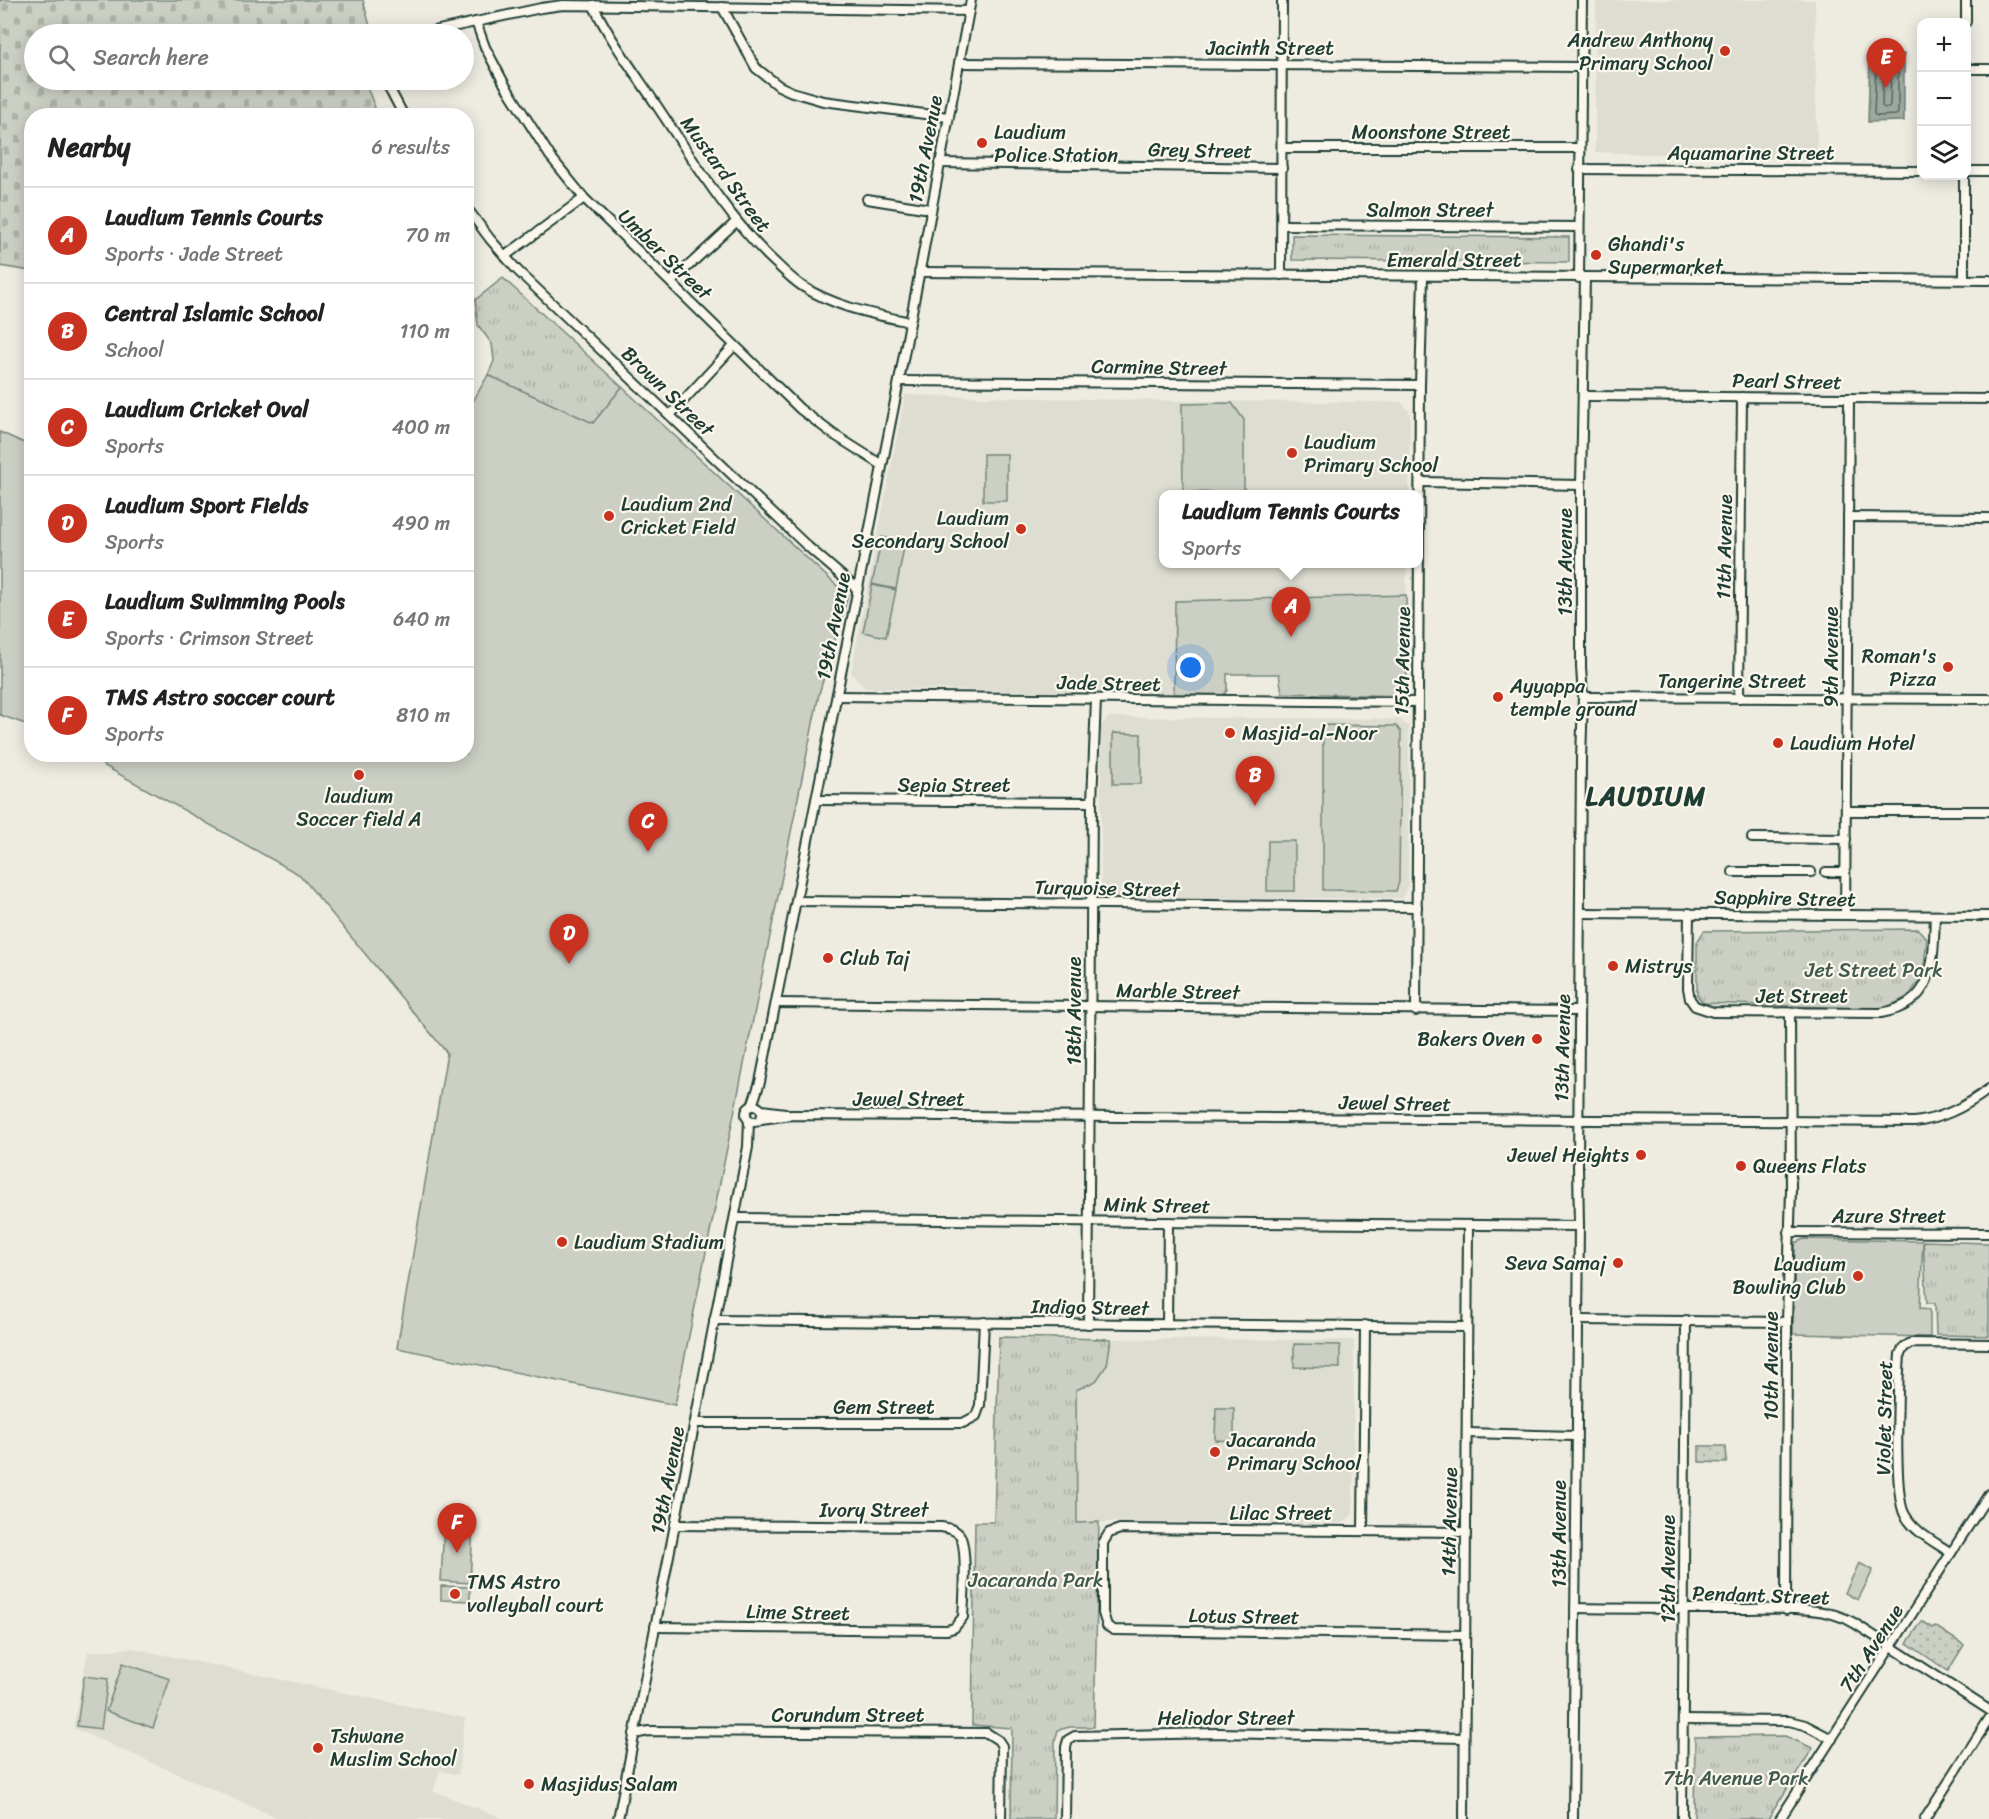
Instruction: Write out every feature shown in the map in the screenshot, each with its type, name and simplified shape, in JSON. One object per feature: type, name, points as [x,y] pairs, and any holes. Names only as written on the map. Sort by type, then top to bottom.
[{"type":"street","name":"19th Avenue","points":[[618,1819],[748,1147],[749,1120],[746,1112],[752,1106],[760,1082],[797,901],[971,0]]},
{"type":"street","points":[[1281,275],[1282,0]]},
{"type":"street","name":"13th Avenue","points":[[1573,1819],[1583,697],[1581,485],[1584,396],[1579,227],[1582,0]]},
{"type":"street","points":[[1966,0],[1966,18]]},
{"type":"street","points":[[467,24],[563,5],[969,10]]},
{"type":"street","name":"Mustard Street","points":[[593,5],[626,59],[736,222],[782,269],[801,285],[820,296],[864,312],[910,322]]},
{"type":"street","points":[[722,7],[756,68],[779,86],[799,95],[823,100],[948,117]]},
{"type":"street","name":"Umber Street","points":[[476,22],[485,47],[505,86],[550,156],[584,198],[734,346],[817,423],[882,465]]},
{"type":"street","name":"Jacinth Street","points":[[959,63],[1580,67]]},
{"type":"street","points":[[1971,69],[1989,69]]},
{"type":"street","points":[[390,90],[400,108]]},
{"type":"street","name":"Moonstone Street","points":[[1282,148],[1580,148]]},
{"type":"street","name":"Grey Street","points":[[939,163],[1282,168]]},
{"type":"street","name":"Aquamarine Street","points":[[1580,169],[1917,171]]},
{"type":"street","points":[[1971,171],[1989,171]]},
{"type":"street","points":[[1964,279],[1965,180]]},
{"type":"street","points":[[505,256],[584,198]]},
{"type":"street","points":[[867,200],[930,209]]},
{"type":"street","name":"Brown Street","points":[[474,217],[505,256],[806,545],[857,589]]},
{"type":"street","points":[[671,282],[736,222]]},
{"type":"street","name":"Salmon Street","points":[[1282,225],[1579,227]]},
{"type":"street","name":"Emerald Street","points":[[919,272],[1989,280]]},
{"type":"street","name":"15th Avenue","points":[[1421,490],[1420,386],[1423,277]]},
{"type":"street","points":[[670,415],[734,346]]},
{"type":"street","name":"Carmine Street","points":[[898,381],[1420,386]]},
{"type":"street","name":"Pearl Street","points":[[1584,396],[1989,399]]},
{"type":"street","name":"11th Avenue","points":[[1739,698],[1742,397]]},
{"type":"street","name":"9th Avenue","points":[[1845,915],[1849,398]]},
{"type":"street","points":[[1421,482],[1581,485]]},
{"type":"street","points":[[1848,517],[1989,518]]},
{"type":"street","name":"15th Avenue","points":[[1416,1011],[1420,568]]},
{"type":"street","name":"Jade Street","points":[[837,696],[1418,702]]},
{"type":"street","name":"Tangerine Street","points":[[1583,697],[1989,699]]},
{"type":"street","name":"18th Avenue","points":[[1088,1324],[1092,802],[1096,699]]},
{"type":"street","name":"Sepia Street","points":[[816,801],[1092,802]]},
{"type":"street","points":[[1846,811],[1989,811]]},
{"type":"street","points":[[1752,837],[1846,839]]},
{"type":"street","points":[[1733,872],[1811,872]]},
{"type":"street","points":[[1826,872],[1845,872]]},
{"type":"street","name":"Turquoise Street","points":[[797,901],[1417,907]]},
{"type":"street","name":"Sapphire Street","points":[[1580,913],[1989,916]]},
{"type":"street","name":"Jet Street","points":[[1689,913],[1688,988],[1690,999],[1695,1006],[1713,1012],[1790,1013],[1881,1013],[1890,1012],[1909,1003],[1923,988],[1930,975],[1933,962],[1935,916]]},
{"type":"street","name":"Marble Street","points":[[776,1003],[1580,1011]]},
{"type":"street","name":"10th Avenue","points":[[1786,1610],[1790,1013]]},
{"type":"street","name":"19th Avenue","points":[[748,1147],[760,1120],[760,1082]]},
{"type":"street","name":"Jewel Street","points":[[749,1120],[792,1115],[1790,1122],[1926,1120],[1964,1105],[1989,1089]]},
{"type":"street","name":"Jewel Street","points":[[752,1106],[792,1115]]},
{"type":"street","name":"Mink Street","points":[[735,1218],[1579,1226]]},
{"type":"street","points":[[1167,1324],[1168,1222]]},
{"type":"street","name":"14th Avenue","points":[[1464,1819],[1468,1226]]},
{"type":"street","name":"Azure Street","points":[[1790,1232],[1989,1233]]},
{"type":"street","name":"Indigo Street","points":[[714,1320],[1467,1327]]},
{"type":"street","points":[[1578,1320],[1787,1322]]},
{"type":"street","name":"12th Avenue","points":[[1682,1819],[1686,1320]]},
{"type":"street","name":"Gem Street","points":[[695,1423],[963,1423],[976,1416],[980,1405],[984,1322]]},
{"type":"street","points":[[1363,1531],[1365,1325]]},
{"type":"street","name":"Violet Street","points":[[1951,1553],[1916,1530],[1900,1507],[1898,1434],[1900,1354],[1904,1347],[1911,1343],[1989,1344]]},
{"type":"street","points":[[1467,1433],[1575,1436]]},
{"type":"street","name":"7th Avenue","points":[[1780,1819],[1989,1494]]},
{"type":"street","name":"Ivory Street","points":[[675,1525],[950,1528],[956,1532],[963,1544],[963,1617],[954,1628],[940,1630]]},
{"type":"street","name":"Lilac Street","points":[[1103,1543],[1109,1533],[1120,1529],[1465,1532]]},
{"type":"street","name":"Lotus Street","points":[[1103,1543],[1103,1613],[1107,1626],[1114,1630],[1465,1635]]},
{"type":"street","name":"Pendant Street","points":[[1575,1608],[1825,1611],[1854,1623],[1989,1710]]},
{"type":"street","name":"Lime Street","points":[[655,1627],[940,1630]]},
{"type":"street","points":[[1925,1819],[1989,1719]]},
{"type":"street","points":[[1683,1720],[1789,1721],[1805,1725],[1832,1739]]},
{"type":"street","name":"Corundum Street","points":[[635,1730],[987,1733],[998,1740],[1002,1746],[1001,1819]]},
{"type":"street","name":"Heliodor Street","points":[[1065,1819],[1066,1747],[1068,1740],[1075,1736],[1218,1733],[1464,1737]]},
{"type":"shaded area","points":[[1596,0],[1815,0],[1817,160],[1595,152]]},
{"type":"shaded area","name":"Laudium Secondary School","points":[[905,395],[1176,401],[1401,402],[1410,412],[1409,490],[1159,490],[1159,568],[1407,568],[1406,595],[1175,601],[1174,694],[865,688],[851,673]]},
{"type":"shaded area","points":[[1109,717],[1399,719],[1409,727],[1408,885],[1402,898],[1111,899],[1101,887],[1101,726]]},
{"type":"shaded area","name":"Jacaranda Primary School","points":[[1111,1339],[1354,1340],[1353,1514],[1343,1523],[1099,1522],[1077,1524],[1076,1390],[1096,1381],[1106,1365]]},
{"type":"shaded area","points":[[131,1648],[465,1718],[458,1775],[440,1771],[433,1791],[505,1819],[280,1819],[73,1728],[88,1652]]},
{"type":"green space","points":[[0,0],[363,0],[369,24],[24,24],[24,90],[368,90],[375,108],[24,108],[24,270],[0,266]]},
{"type":"green space","points":[[1292,235],[1569,237],[1569,262],[1292,260]]},
{"type":"green space","points":[[503,278],[622,387],[593,424],[488,375],[494,361],[492,344],[478,325],[475,300]]},
{"type":"green space","points":[[488,375],[593,423],[622,387],[848,596],[819,694],[675,1405],[397,1348],[447,1053],[300,875],[98,762],[474,762],[474,400]]},
{"type":"green space","points":[[1232,403],[1244,420],[1244,490],[1183,490],[1182,404]]},
{"type":"green space","points":[[0,432],[24,443],[24,724],[0,715]]},
{"type":"green space","points":[[983,454],[1007,454],[1007,501],[983,501]]},
{"type":"green space","points":[[882,537],[905,542],[896,589],[872,584]]},
{"type":"green space","points":[[872,585],[896,590],[886,637],[863,632]]},
{"type":"green space","points":[[1406,595],[1407,696],[1282,693],[1279,674],[1227,674],[1227,690],[1224,695],[1174,694],[1175,601]]},
{"type":"green space","points":[[1323,725],[1396,726],[1401,732],[1399,882],[1396,891],[1323,890]]},
{"type":"green space","points":[[1113,733],[1141,734],[1141,784],[1113,784]]},
{"type":"green space","points":[[1268,841],[1295,841],[1295,891],[1267,891]]},
{"type":"green space","name":"Jet Street Park","points":[[1918,929],[1927,939],[1923,974],[1909,996],[1884,1009],[1703,1003],[1697,995],[1697,942],[1704,931]]},
{"type":"green space","name":"Laudium Bowling Club","points":[[1804,1239],[1923,1241],[1920,1308],[1930,1309],[1930,1337],[1793,1334],[1795,1243]]},
{"type":"green space","points":[[1923,1241],[1989,1243],[1989,1336],[1936,1335],[1935,1303],[1927,1303]]},
{"type":"green space","name":"Jacaranda Park","points":[[999,1337],[1111,1339],[1107,1365],[1096,1381],[1076,1390],[1077,1523],[1099,1522],[1094,1727],[1070,1727],[1058,1730],[1055,1741],[1054,1819],[1011,1819],[1012,1728],[972,1725],[975,1522],[994,1522]]},
{"type":"green space","points":[[1294,1344],[1340,1345],[1340,1368],[1294,1367]]},
{"type":"green space","points":[[1216,1408],[1234,1408],[1234,1441],[1215,1440]]},
{"type":"green space","points":[[1699,1446],[1726,1446],[1727,1463],[1699,1462]]},
{"type":"green space","points":[[444,1524],[473,1525],[470,1583],[441,1581]]},
{"type":"green space","points":[[1859,1563],[1873,1570],[1858,1600],[1845,1593]]},
{"type":"green space","name":"TMS Astro volleyball court","points":[[441,1586],[470,1587],[470,1601],[441,1600]]},
{"type":"green space","points":[[1922,1621],[1933,1628],[1935,1626],[1964,1645],[1948,1671],[1907,1643]]},
{"type":"green space","points":[[123,1663],[170,1679],[153,1728],[106,1711]]},
{"type":"green space","points":[[84,1676],[108,1679],[101,1729],[77,1726]]},
{"type":"green space","name":"7th Avenue Park","points":[[1785,1736],[1813,1748],[1768,1819],[1694,1819],[1695,1737]]},
{"type":"water","points":[[1870,54],[1904,54],[1904,121],[1868,122]]},
{"type":"place","name":"Andrew Anthony Primary School","points":[[1725,51]]},
{"type":"place","name":"Laudium Swimming Pools","points":[[1886,88]]},
{"type":"place","name":"Laudium Police Station","points":[[982,143]]},
{"type":"place","name":"Ghandi's Supermarket","points":[[1596,255]]},
{"type":"place","name":"Laudium Primary School","points":[[1292,453]]},
{"type":"place","name":"Laudium 2nd Cricket Field","points":[[609,516]]},
{"type":"place","name":"Laudium Secondary School","points":[[1021,529]]},
{"type":"place","name":"Laudium Tennis Courts","points":[[1291,637]]},
{"type":"place","name":"Roman's Pizza","points":[[1948,667]]},
{"type":"place","name":"Ayyappa temple ground","points":[[1498,697]]},
{"type":"place","name":"Masjid-al-Noor","points":[[1230,733]]},
{"type":"place","name":"Laudium Hotel","points":[[1778,743]]},
{"type":"place","name":"laudium Soccer field A","points":[[359,775]]},
{"type":"place","name":"Central Islamic School","points":[[1255,806]]},
{"type":"place","name":"Laudium Cricket Oval","points":[[648,852]]},
{"type":"place","name":"Club Taj","points":[[828,958]]},
{"type":"place","name":"Laudium Sport Fields","points":[[569,964]]},
{"type":"place","name":"Mistrys","points":[[1613,966]]},
{"type":"place","name":"Bakers Oven","points":[[1537,1039]]},
{"type":"place","name":"Jewel Heights","points":[[1641,1155]]},
{"type":"place","name":"Queens Flats","points":[[1741,1166]]},
{"type":"place","name":"Laudium Stadium","points":[[562,1242]]},
{"type":"place","name":"Seva Samaj","points":[[1618,1263]]},
{"type":"place","name":"Laudium Bowling Club","points":[[1858,1276]]},
{"type":"place","name":"Jacaranda Primary School","points":[[1215,1452]]},
{"type":"place","name":"TMS Astro soccer court","points":[[457,1553]]},
{"type":"place","name":"TMS Astro volleyball court","points":[[455,1594]]},
{"type":"place","name":"Tshwane Muslim School","points":[[318,1748]]},
{"type":"place","name":"Masjidus Salam","points":[[529,1784]]},
{"type":"district","name":"LAUDIUM","points":[[1646,796]]}]
